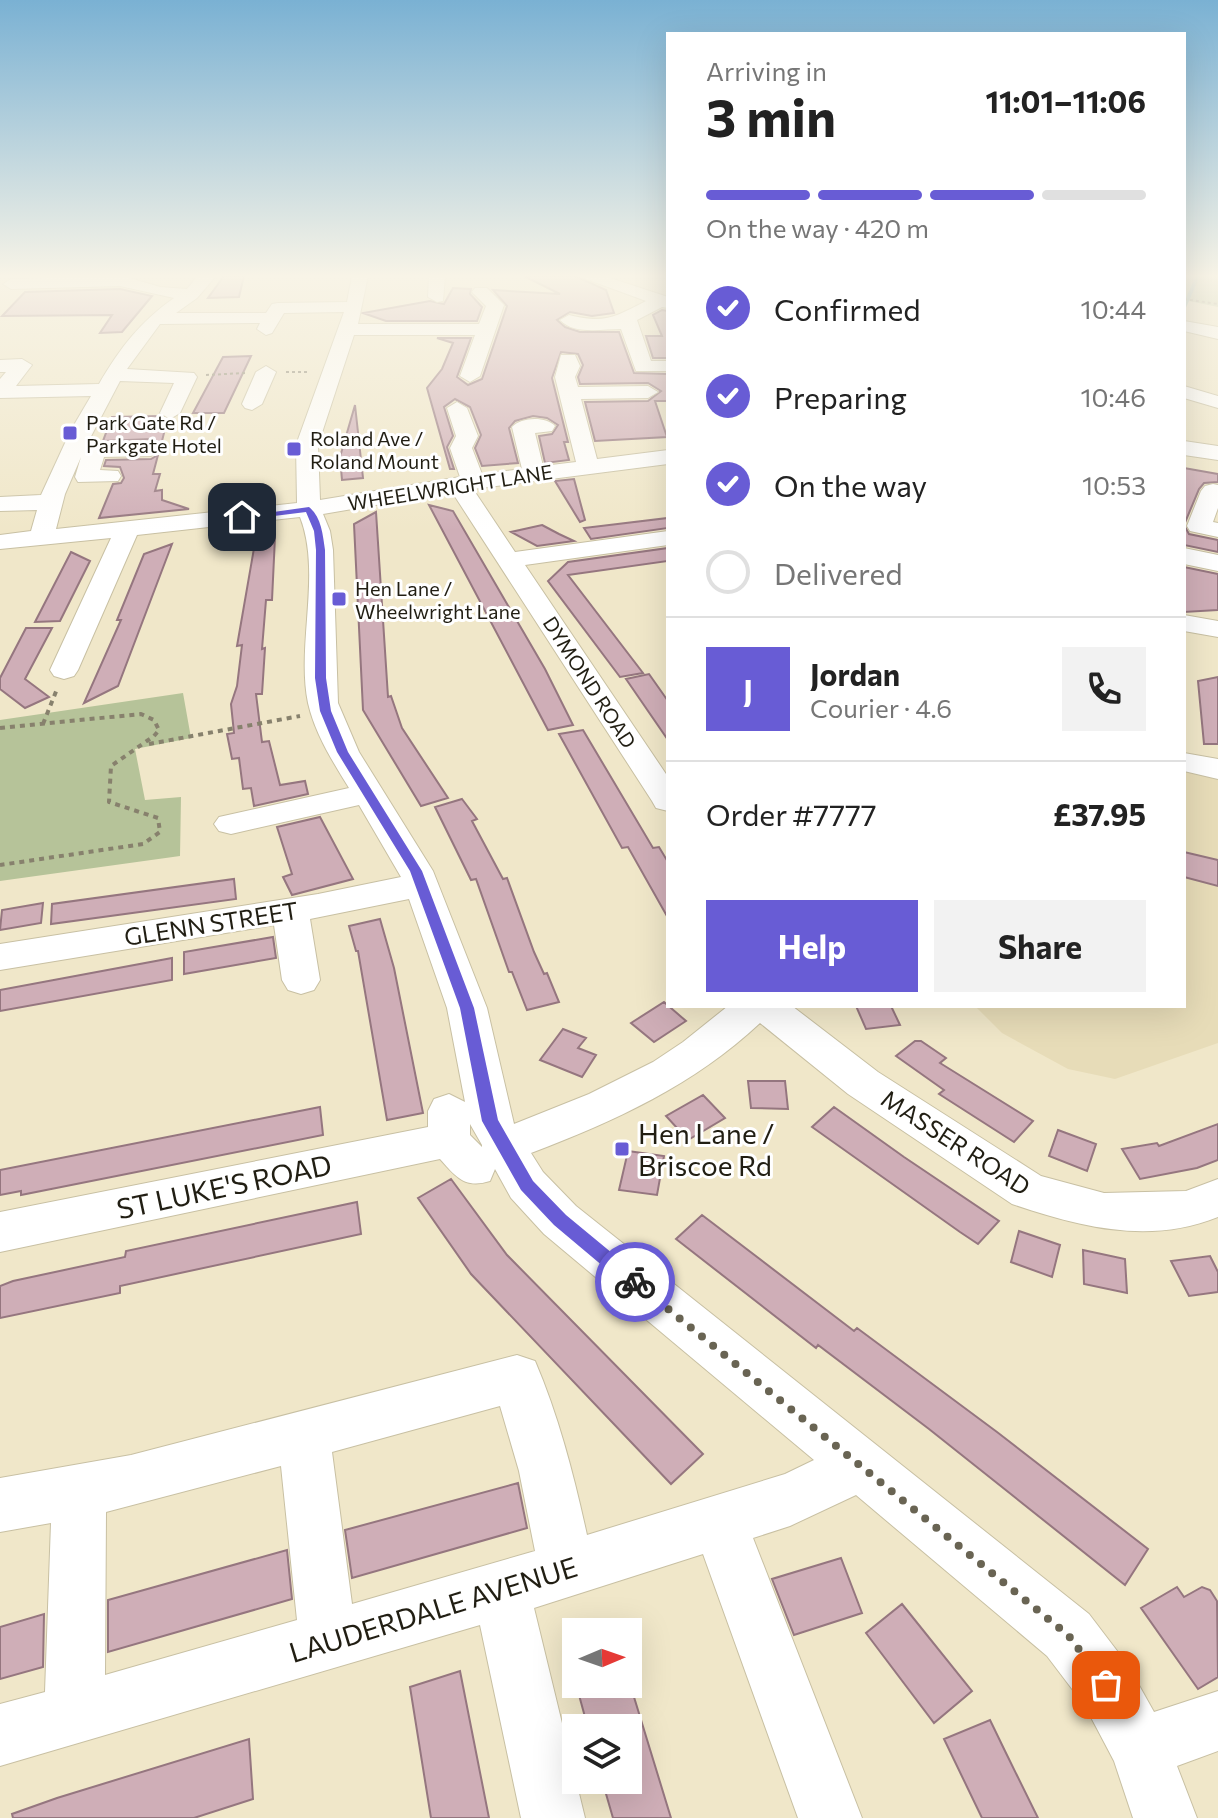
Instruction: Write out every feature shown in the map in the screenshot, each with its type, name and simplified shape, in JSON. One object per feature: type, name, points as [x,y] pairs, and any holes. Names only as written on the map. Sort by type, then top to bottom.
[{"type":"street","points":[[41,538],[50,502],[123,361]]},
{"type":"street","points":[[336,361],[309,436],[309,509],[318,531],[320,550],[321,678],[326,711],[343,752],[411,860],[467,1008],[490,1121],[469,1141],[527,1185],[560,1220],[1068,1635],[1106,1685],[1140,1748],[1165,1818]]},
{"type":"street","points":[[470,376],[475,361]]},
{"type":"street","points":[[641,361],[643,367],[663,366]]},
{"type":"street","points":[[0,366],[22,365],[0,392]]},
{"type":"street","points":[[575,367],[565,377],[588,466]]},
{"type":"street","points":[[252,404],[266,372]]},
{"type":"street","points":[[0,392],[187,377],[170,413]]},
{"type":"street","points":[[569,393],[648,392]]},
{"type":"street","points":[[1186,394],[1205,409]]},
{"type":"street","name":"DYMOND ROAD","points":[[457,408],[467,436],[461,448],[466,483],[509,560],[666,798]]},
{"type":"street","points":[[534,474],[523,427],[544,426]]},
{"type":"street","points":[[435,450],[461,448]]},
{"type":"street","points":[[1186,448],[1218,453]]},
{"type":"street","points":[[69,461],[151,449]]},
{"type":"street","name":"WHEELWRIGHT LANE","points":[[0,542],[309,509],[466,483],[666,457]]},
{"type":"street","points":[[69,461],[86,477],[110,476]]},
{"type":"street","points":[[1186,485],[1216,491],[1200,526]]},
{"type":"street","points":[[0,504],[50,502]]},
{"type":"street","points":[[64,670],[127,529]]},
{"type":"street","points":[[509,560],[666,538]]},
{"type":"street","points":[[1186,556],[1218,563]]},
{"type":"street","points":[[1186,623],[1218,629]]},
{"type":"street","points":[[1186,762],[1218,769]]},
{"type":"street","points":[[231,824],[369,793]]},
{"type":"street","name":"GLENN STREET","points":[[0,957],[290,910],[421,885]]},
{"type":"street","points":[[290,910],[301,980]]},
{"type":"street","name":"ST LUKE'S ROAD","points":[[0,1232],[469,1141],[596,1111],[695,1057],[751,1008]]},
{"type":"street","name":"MASSER ROAD","points":[[768,1008],[863,1083],[1028,1191],[1104,1212],[1146,1214],[1187,1210],[1218,1198]]},
{"type":"street","points":[[0,1505],[131,1481],[517,1378],[546,1471],[567,1569]]},
{"type":"street","points":[[304,1434],[328,1640]]},
{"type":"street","name":"LAUDERDALE AVENUE","points":[[0,1735],[501,1590],[790,1499],[861,1466]]},
{"type":"street","points":[[74,1714],[79,1491]]},
{"type":"street","points":[[719,1521],[830,1818]]},
{"type":"street","points":[[501,1590],[553,1818]]},
{"type":"street","points":[[1140,1748],[1218,1721]]},
{"type":"path","points":[[43,724],[64,670]]},
{"type":"path","points":[[0,865],[143,844],[160,832],[158,818],[143,812],[122,811],[109,802],[111,766],[122,755],[149,744],[326,711]]},
{"type":"path","points":[[0,728],[141,714],[154,720],[159,730],[149,744]]},
{"type":"shaded area","points":[[1186,771],[1218,779],[1218,1043],[1115,1079],[1068,1069],[1002,1033],[977,1008],[1186,1008]]},
{"type":"green space","points":[[183,693],[191,738],[135,749],[145,800],[181,797],[180,856],[0,881],[0,720]]},
{"type":"building","points":[[221,361],[249,361],[224,413],[193,413]]},
{"type":"building","points":[[445,361],[463,361],[457,377],[468,385],[482,379],[488,361],[558,361],[552,378],[568,442],[564,442],[569,460],[545,463],[539,436],[552,434],[558,425],[547,418],[533,416],[515,421],[509,428],[518,463],[482,466],[475,448],[481,435],[470,407],[455,399],[444,407],[453,436],[447,447],[454,469],[450,469],[427,388]]},
{"type":"building","points":[[581,361],[630,361],[634,373],[666,374],[666,401],[655,401],[666,437],[595,441],[585,402],[648,401],[661,391],[648,383],[580,384],[578,377],[583,365]]},
{"type":"building","points":[[355,405],[363,478],[342,480],[340,457]]},
{"type":"building","points":[[159,416],[167,421],[161,445],[151,439],[103,441],[112,417]]},
{"type":"building","points":[[158,455],[153,474],[160,474],[155,491],[162,490],[162,500],[189,509],[99,518],[113,484],[121,483],[124,478],[120,467],[104,466],[106,460],[151,459]]},
{"type":"building","points":[[1186,468],[1218,474],[1218,482],[1204,483],[1186,520]]},
{"type":"building","points":[[574,479],[585,520],[580,522],[555,481]]},
{"type":"building","points":[[429,505],[453,511],[545,669],[573,725],[548,730]]},
{"type":"building","points":[[376,512],[388,697],[391,696],[402,728],[448,798],[421,806],[363,710],[354,524]]},
{"type":"building","points":[[666,518],[666,528],[591,539],[584,528]]},
{"type":"building","points":[[542,525],[574,541],[537,546],[511,532]]},
{"type":"building","points":[[1186,529],[1189,534],[1218,540],[1218,552],[1186,545]]},
{"type":"building","points":[[257,531],[275,537],[272,600],[266,600],[262,694],[256,694],[262,742],[269,741],[280,785],[305,781],[308,794],[254,806],[251,788],[243,789],[239,758],[232,759],[227,734],[234,733],[231,704],[237,686],[242,645],[237,646]]},
{"type":"building","points":[[172,544],[118,686],[84,703],[121,620],[117,620],[144,554]]},
{"type":"building","points":[[666,548],[666,561],[568,575],[643,673],[620,677],[548,581],[568,562]]},
{"type":"building","points":[[71,552],[90,561],[60,621],[35,622]]},
{"type":"building","points":[[1186,567],[1218,574],[1218,610],[1186,612]]},
{"type":"building","points":[[26,628],[52,628],[25,679],[49,697],[25,708],[0,689],[0,678]]},
{"type":"building","points":[[649,674],[666,698],[666,737],[626,679]]},
{"type":"building","points":[[1218,677],[1218,744],[1204,744],[1198,681]]},
{"type":"building","points":[[583,730],[653,848],[659,847],[666,859],[666,914],[628,847],[622,848],[559,734]]},
{"type":"building","points":[[462,799],[477,819],[472,821],[503,879],[507,878],[534,952],[559,1002],[527,1010],[512,972],[509,972],[476,879],[471,880],[435,807]]},
{"type":"building","points":[[320,817],[353,879],[292,895],[283,877],[292,874],[277,827]]},
{"type":"building","points":[[1186,852],[1218,860],[1218,886],[1186,878]]},
{"type":"building","points":[[234,879],[236,899],[51,924],[52,904]]},
{"type":"building","points":[[43,903],[41,923],[0,930],[2,910]]},
{"type":"building","points":[[380,919],[394,968],[423,1113],[387,1120],[358,951],[349,926]]},
{"type":"building","points":[[273,937],[276,958],[184,974],[184,952]]},
{"type":"building","points":[[172,958],[172,980],[0,1011],[0,990]]},
{"type":"building","points":[[664,1002],[666,1008],[671,1008],[686,1021],[654,1042],[631,1023]]},
{"type":"building","points":[[857,1008],[892,1008],[900,1025],[866,1029]]},
{"type":"building","points":[[563,1029],[586,1038],[578,1048],[596,1055],[582,1077],[540,1060]]},
{"type":"building","points":[[915,1041],[921,1041],[946,1058],[940,1063],[1033,1121],[1014,1142],[939,1094],[944,1090],[896,1056]]},
{"type":"building","points":[[748,1081],[785,1081],[788,1109],[751,1108]]},
{"type":"building","points":[[703,1095],[725,1118],[688,1140],[666,1116]]},
{"type":"building","points":[[320,1107],[323,1135],[21,1195],[21,1191],[0,1195],[0,1170]]},
{"type":"building","points":[[834,1107],[999,1221],[978,1244],[960,1232],[812,1127]]},
{"type":"building","points":[[1218,1124],[1218,1160],[1197,1168],[1140,1179],[1122,1149],[1157,1143],[1159,1146]]},
{"type":"building","points":[[1058,1130],[1096,1144],[1087,1171],[1049,1156]]},
{"type":"building","points":[[628,1151],[664,1156],[657,1195],[619,1190]]},
{"type":"building","points":[[451,1179],[507,1255],[703,1454],[671,1484],[471,1274],[418,1198]]},
{"type":"building","points":[[357,1202],[361,1234],[120,1286],[120,1293],[0,1318],[0,1286],[13,1281],[125,1257],[126,1251]]},
{"type":"building","points":[[702,1215],[854,1331],[857,1328],[997,1432],[1148,1549],[1125,1585],[929,1429],[818,1345],[816,1348],[676,1239]]},
{"type":"building","points":[[1019,1231],[1060,1245],[1052,1277],[1011,1262]]},
{"type":"building","points":[[1083,1250],[1125,1259],[1127,1293],[1084,1284]]},
{"type":"building","points":[[1210,1256],[1218,1272],[1218,1292],[1189,1296],[1171,1261]]},
{"type":"building","points":[[518,1483],[527,1528],[352,1578],[345,1530]]},
{"type":"building","points":[[287,1550],[292,1599],[108,1652],[108,1600]]},
{"type":"building","points":[[841,1558],[862,1613],[794,1635],[772,1579]]},
{"type":"building","points":[[1177,1587],[1184,1597],[1202,1587],[1210,1590],[1217,1601],[1218,1677],[1198,1689],[1141,1608]]},
{"type":"building","points":[[902,1604],[972,1691],[934,1723],[866,1633]]},
{"type":"building","points":[[44,1614],[43,1667],[0,1679],[0,1627]]},
{"type":"building","points":[[460,1671],[489,1818],[431,1818],[410,1687]]},
{"type":"building","points":[[580,1698],[634,1698],[639,1714],[584,1714]]},
{"type":"building","points":[[990,1720],[1038,1818],[982,1818],[944,1739]]},
{"type":"building","points":[[642,1723],[671,1818],[613,1818],[606,1794],[642,1794]]},
{"type":"building","points":[[249,1739],[253,1799],[194,1818],[13,1818],[12,1814],[57,1798]]},
{"type":"way so far","points":[[635,1282],[1068,1635],[1106,1685]]},
{"type":"place","name":"Park Gate Rd / Parkgate Hotel","points":[[70,433]]},
{"type":"place","name":"Roland Ave / Roland Mount","points":[[294,449]]},
{"type":"place","name":"Hen Lane / Wheelwright Lane","points":[[339,599]]},
{"type":"place","name":"Hen Lane / Briscoe Rd","points":[[622,1149]]},
{"type":"route","points":[[242,517],[309,509],[318,531],[320,550],[323,703],[343,752],[416,871],[467,1008],[490,1121],[527,1185],[560,1220],[635,1282]]}]
